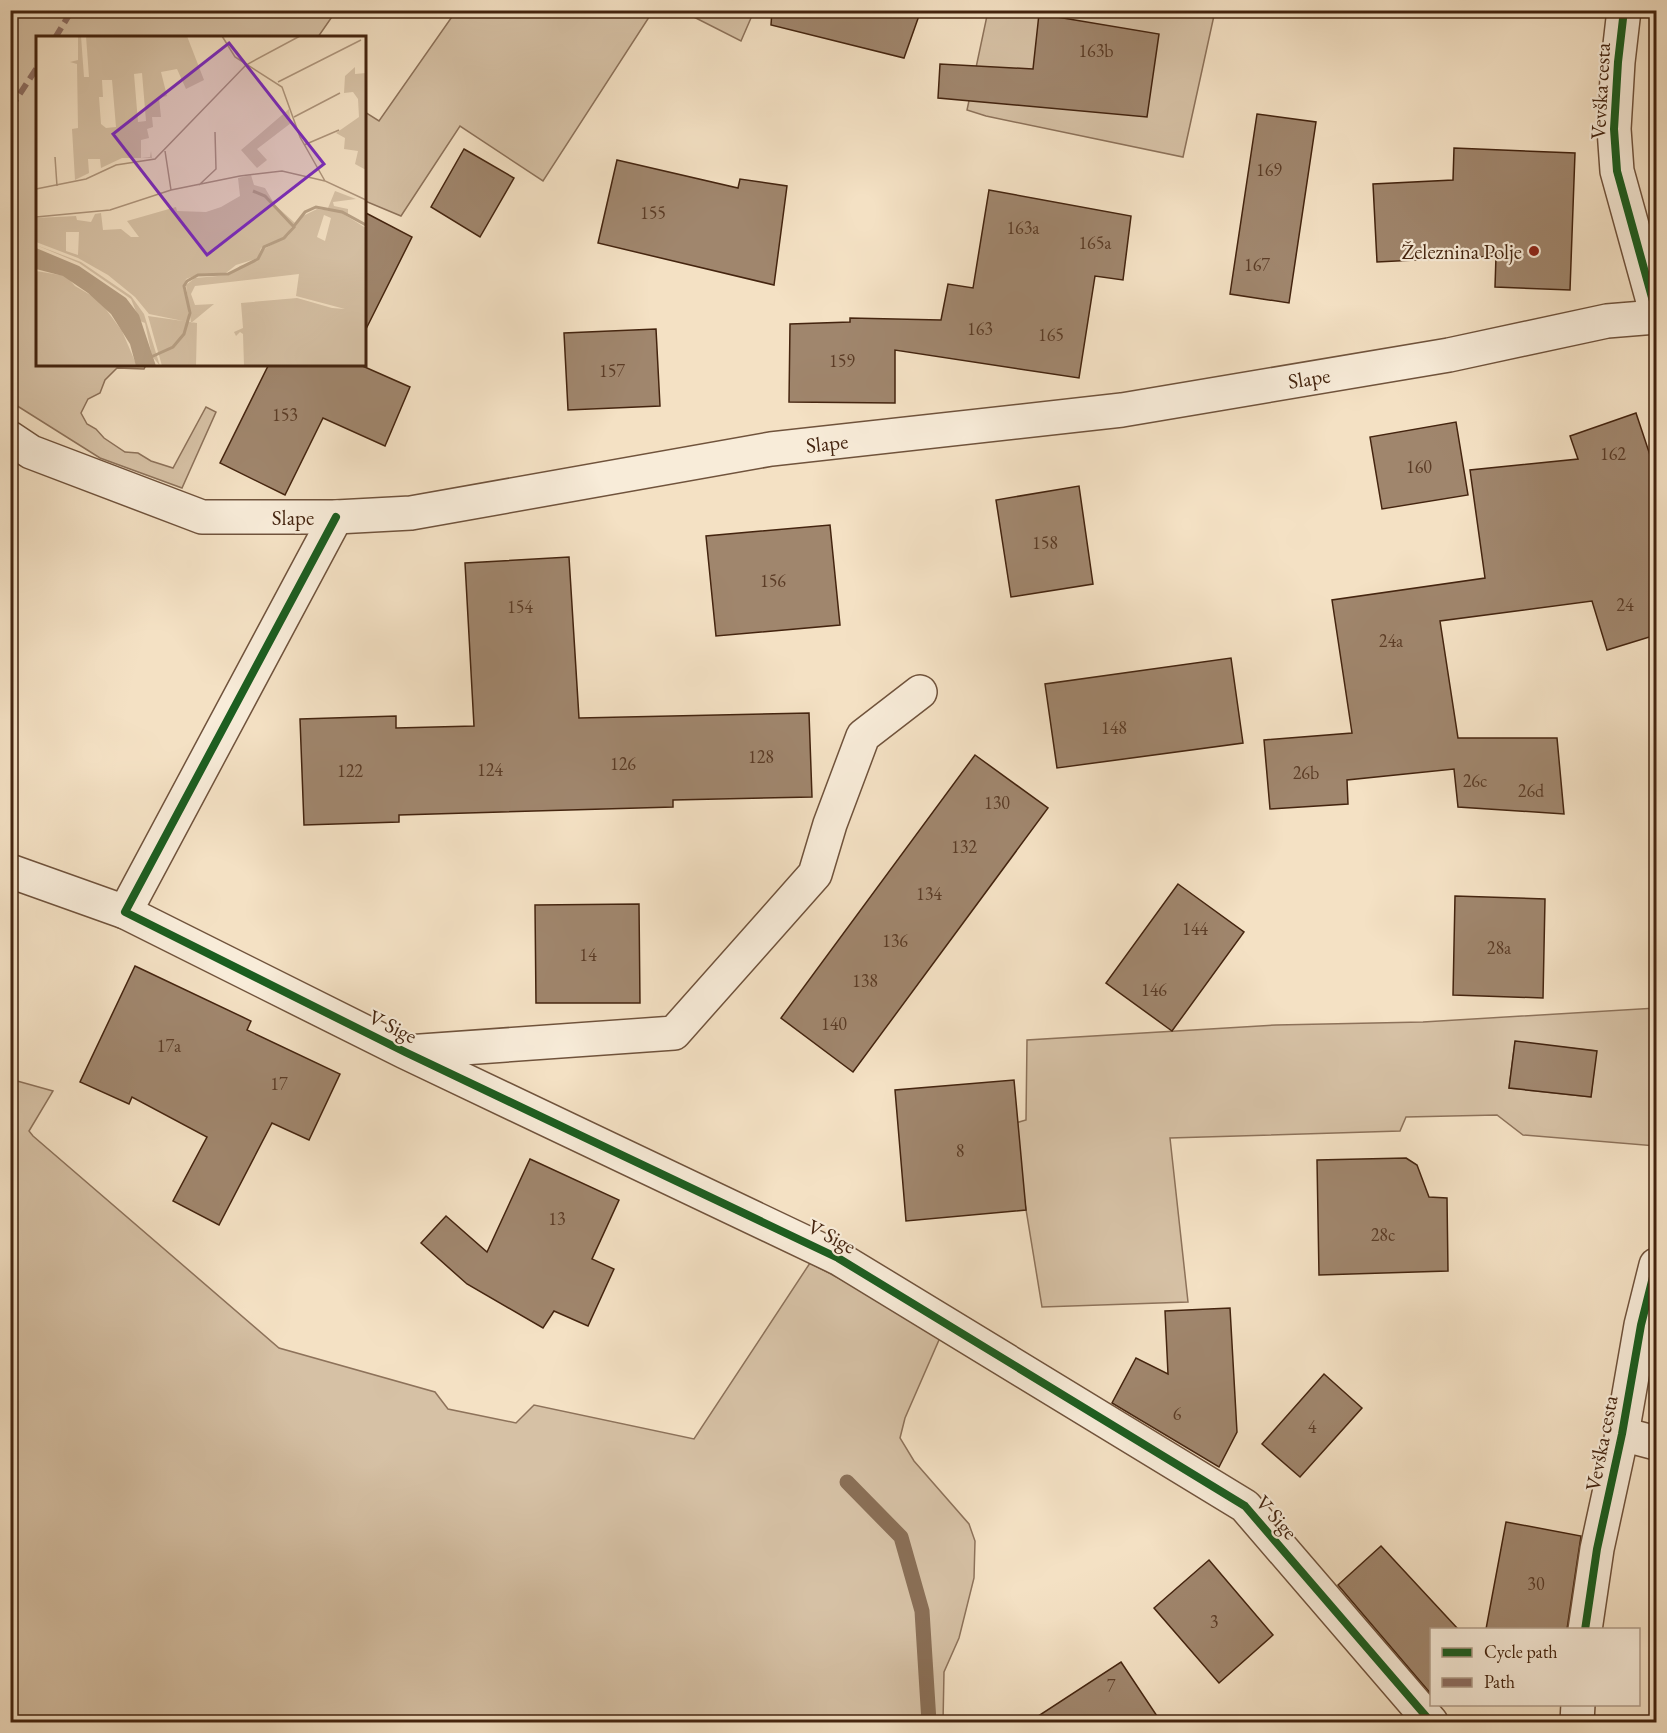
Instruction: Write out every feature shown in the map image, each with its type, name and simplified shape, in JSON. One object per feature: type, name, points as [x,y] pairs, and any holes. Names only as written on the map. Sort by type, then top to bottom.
[{"type":"street","name":"Vevška cesta","points":[[1624,10],[1614,129],[1617,171],[1656,312]]},
{"type":"street","name":"Slape","points":[[10,438],[31,452],[202,517],[336,517],[411,513],[771,449],[1122,410],[1449,355],[1607,321],[1656,317]]},
{"type":"street","points":[[124,912],[336,517]]},
{"type":"street","points":[[405,1052],[675,1033],[815,874],[830,824],[863,736],[920,692]]},
{"type":"street","name":"V Sige","points":[[10,871],[124,912],[405,1052],[838,1258],[1245,1506],[1431,1722]]},
{"type":"street","name":"Vevška cesta","points":[[1585,1628],[1597,1550],[1622,1434],[1641,1325],[1656,1264]]},
{"type":"street","points":[[1622,1434],[1656,1443]]},
{"type":"street","points":[[1577,1722],[1578,1706]]},
{"type":"shaded area","points":[[10,11],[336,11],[319,36],[36,36],[36,366],[146,366],[144,369],[117,368],[105,380],[100,393],[88,399],[81,413],[87,424],[125,452],[138,453],[151,461],[173,468],[206,407],[216,412],[182,488],[100,458],[11,402]]},
{"type":"shaded area","points":[[456,11],[653,11],[543,181],[460,126],[401,216],[366,201],[366,113],[379,121]]},
{"type":"shaded area","points":[[682,11],[754,11],[741,41]]},
{"type":"shaded area","points":[[988,11],[1215,11],[1183,157],[986,116],[967,110]]},
{"type":"shaded area","points":[[1656,1008],[1656,1146],[1523,1135],[1497,1115],[1406,1117],[1400,1131],[1170,1138],[1188,1302],[1042,1307],[1012,1124],[1026,1120],[1027,1040],[1276,1025],[1423,1022]],"holes":[[[1515,1042],[1596,1051],[1591,1097],[1509,1088]]]},
{"type":"shaded area","points":[[10,1079],[53,1091],[29,1131],[33,1136],[279,1348],[435,1392],[448,1409],[516,1423],[534,1405],[694,1439],[810,1263],[942,1333],[905,1418],[900,1438],[914,1461],[969,1524],[975,1541],[974,1578],[959,1638],[944,1672],[943,1722],[11,1722]]},
{"type":"building","points":[[772,10],[921,10],[904,58],[771,25]]},
{"type":"building","points":[[1039,14],[1159,34],[1147,117],[938,98],[940,64],[1033,69]]},
{"type":"building","points":[[1257,114],[1316,122],[1289,303],[1230,294]]},
{"type":"building","name":"Železnina Polje","points":[[1454,148],[1575,153],[1570,290],[1495,287],[1496,256],[1377,262],[1373,184],[1453,180]]},
{"type":"building","points":[[464,149],[514,178],[480,237],[431,207]]},
{"type":"building","points":[[617,160],[738,188],[740,179],[787,186],[774,285],[598,243]]},
{"type":"building","points":[[989,190],[1131,216],[1123,280],[1095,276],[1079,378],[895,350],[895,403],[789,402],[790,324],[850,322],[850,318],[941,320],[948,284],[973,288]]},
{"type":"building","points":[[366,213],[412,237],[366,329]]},
{"type":"building","points":[[656,329],[660,406],[568,410],[564,333]]},
{"type":"building","points":[[268,366],[363,366],[410,387],[385,446],[323,418],[285,495],[220,463]]},
{"type":"building","points":[[1636,413],[1656,473],[1656,635],[1607,650],[1592,601],[1440,621],[1458,738],[1557,738],[1564,814],[1458,807],[1454,769],[1347,780],[1348,804],[1270,809],[1264,740],[1352,733],[1332,600],[1485,578],[1470,470],[1578,459],[1570,436]]},
{"type":"building","points":[[1456,422],[1468,495],[1382,509],[1370,437]]},
{"type":"building","points":[[1079,486],[1093,584],[1011,597],[996,500]]},
{"type":"building","points":[[830,525],[840,625],[716,636],[706,536]]},
{"type":"building","points":[[569,557],[579,718],[809,713],[812,797],[673,800],[673,807],[399,815],[399,822],[304,825],[300,719],[396,716],[396,728],[474,726],[465,563]]},
{"type":"building","points":[[1231,658],[1243,743],[1057,768],[1045,684]]},
{"type":"building","points":[[975,755],[1048,808],[853,1072],[781,1018]]},
{"type":"building","points":[[1178,884],[1244,932],[1172,1031],[1106,983]]},
{"type":"building","points":[[1455,896],[1545,899],[1543,998],[1453,995]]},
{"type":"building","points":[[639,904],[640,1003],[536,1003],[535,905]]},
{"type":"building","points":[[135,966],[251,1021],[247,1030],[340,1074],[309,1140],[272,1123],[219,1225],[173,1201],[207,1137],[132,1097],[129,1104],[80,1082]]},
{"type":"building","points":[[1515,1041],[1597,1051],[1591,1097],[1509,1088]]},
{"type":"building","points":[[1014,1080],[1026,1210],[906,1221],[895,1090]]},
{"type":"building","points":[[1406,1158],[1417,1165],[1429,1197],[1447,1198],[1448,1271],[1319,1275],[1317,1160]]},
{"type":"building","points":[[530,1159],[619,1200],[592,1259],[614,1269],[588,1326],[554,1311],[543,1328],[467,1284],[421,1243],[446,1216],[487,1252]]},
{"type":"building","points":[[1230,1308],[1237,1432],[1219,1467],[1112,1403],[1136,1358],[1168,1374],[1165,1311]]},
{"type":"building","points":[[1324,1374],[1362,1408],[1300,1477],[1262,1444]]},
{"type":"building","points":[[1506,1522],[1581,1536],[1567,1628],[1486,1628]]},
{"type":"building","points":[[1381,1546],[1457,1628],[1430,1628],[1430,1693],[1338,1585]]},
{"type":"building","points":[[1209,1560],[1273,1635],[1219,1683],[1154,1608]]},
{"type":"building","points":[[1121,1662],[1161,1722],[1029,1722]]},
{"type":"waterway","points":[[847,1482],[901,1537],[922,1611],[929,1722]]},
{"type":"marked path","points":[[56,36],[72,10]]},
{"type":"marked path","points":[[10,109],[36,69]]},
{"type":"cycle path","points":[[1624,10],[1614,129],[1617,171],[1656,312]]},
{"type":"cycle path","points":[[336,517],[125,912],[405,1052],[838,1258],[1245,1506],[1431,1722]]},
{"type":"cycle path","points":[[1585,1628],[1597,1549],[1622,1434],[1641,1325],[1656,1265]]},
{"type":"place","name":"Železnina Polje","points":[[1534,251]]}]
